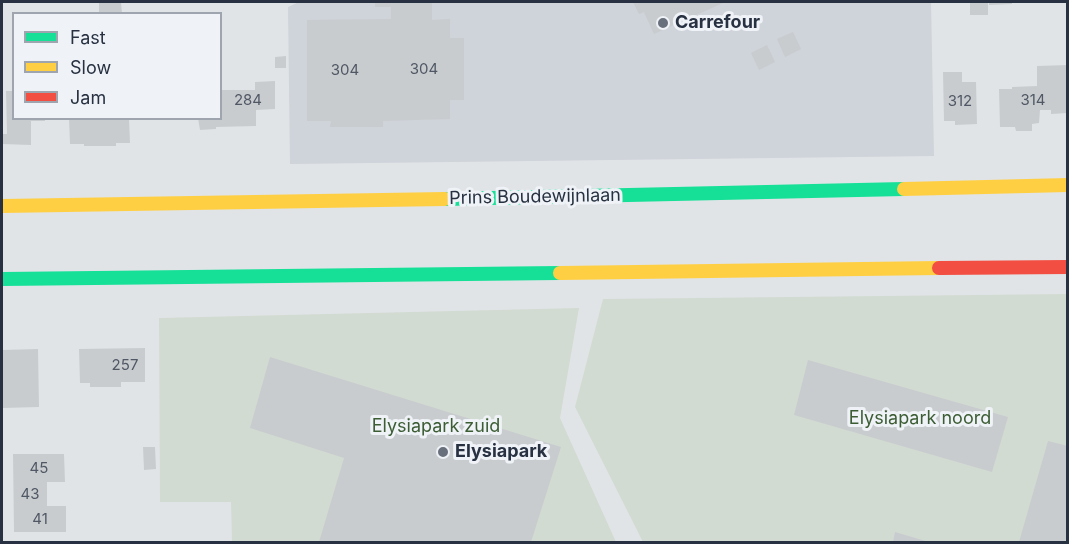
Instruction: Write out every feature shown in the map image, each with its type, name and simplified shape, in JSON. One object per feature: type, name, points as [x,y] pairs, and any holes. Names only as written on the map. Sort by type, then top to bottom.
[{"type":"main road","name":"Prins Boudewijnlaan","points":[[2,206],[595,197],[1068,185]]},
{"type":"main road","points":[[2,279],[1068,267]]},
{"type":"shaded area","points":[[299,2],[931,2],[934,156],[290,164],[288,7]]},
{"type":"green space","name":"Elysiapark noord","points":[[1067,294],[1067,542],[643,542],[575,407],[603,299]]},
{"type":"green space","name":"Elysiapark zuid","points":[[579,308],[560,418],[616,542],[232,542],[231,502],[160,502],[159,318]]},
{"type":"building","points":[[99,2],[121,2],[122,12],[99,12]]},
{"type":"building","points":[[375,2],[432,2],[432,20],[450,19],[450,38],[464,38],[464,100],[450,100],[450,119],[383,121],[383,127],[330,127],[331,121],[307,121],[307,20],[391,19],[391,7],[375,7]]},
{"type":"building","name":"Carrefour","points":[[633,2],[725,2],[654,34],[644,12],[639,14]]},
{"type":"building","points":[[970,2],[988,2],[988,15],[970,15]]},
{"type":"building","points":[[989,2],[1012,2],[1012,4],[989,5]]},
{"type":"building","points":[[793,32],[801,49],[785,57],[777,39]]},
{"type":"building","points":[[767,45],[775,62],[759,70],[751,53]]},
{"type":"building","points":[[286,56],[286,68],[275,68],[275,57]]},
{"type":"building","points":[[1068,65],[1068,113],[1051,114],[1051,110],[1040,110],[1039,123],[1032,124],[1032,131],[1016,131],[1015,127],[1000,127],[999,89],[1037,86],[1037,66]]},
{"type":"building","points":[[943,72],[962,72],[962,82],[976,82],[977,124],[955,125],[955,121],[944,121]]},
{"type":"building","points":[[275,81],[275,109],[256,110],[256,126],[216,127],[216,129],[200,130],[198,120],[222,120],[222,90],[255,90],[255,82]]},
{"type":"building","points":[[6,91],[12,91],[12,120],[45,121],[31,121],[31,145],[2,144],[2,134],[7,134]]},
{"type":"building","points":[[69,120],[129,120],[130,143],[116,143],[116,146],[70,144]]},
{"type":"building","points":[[145,348],[145,382],[121,382],[121,387],[90,387],[90,383],[80,383],[79,349]]},
{"type":"building","points":[[38,349],[39,407],[3,408],[2,350]]},
{"type":"building","name":"Elysiapark","points":[[270,357],[561,447],[531,542],[319,542],[344,458],[250,428]]},
{"type":"building","points":[[808,360],[1008,417],[992,472],[794,415]]},
{"type":"building","points":[[1048,441],[1068,446],[1068,534],[1065,542],[1019,542]]},
{"type":"building","points":[[143,447],[155,447],[156,469],[144,470]]},
{"type":"building","points":[[13,454],[64,454],[65,482],[47,482],[47,506],[66,506],[66,532],[14,532]]},
{"type":"building","points":[[895,532],[929,542],[893,542]]},
{"type":"traffic: fast","points":[[445,199],[904,189]]},
{"type":"traffic: fast","points":[[2,279],[560,273]]},
{"type":"traffic: slow","points":[[904,189],[1068,185]]},
{"type":"traffic: slow","points":[[2,206],[445,199]]},
{"type":"traffic: slow","points":[[560,273],[939,268]]},
{"type":"traffic: jam","points":[[939,268],[1068,267]]},
{"type":"place","name":"Carrefour","points":[[663,23]]},
{"type":"place","name":"Elysiapark","points":[[443,452]]}]
